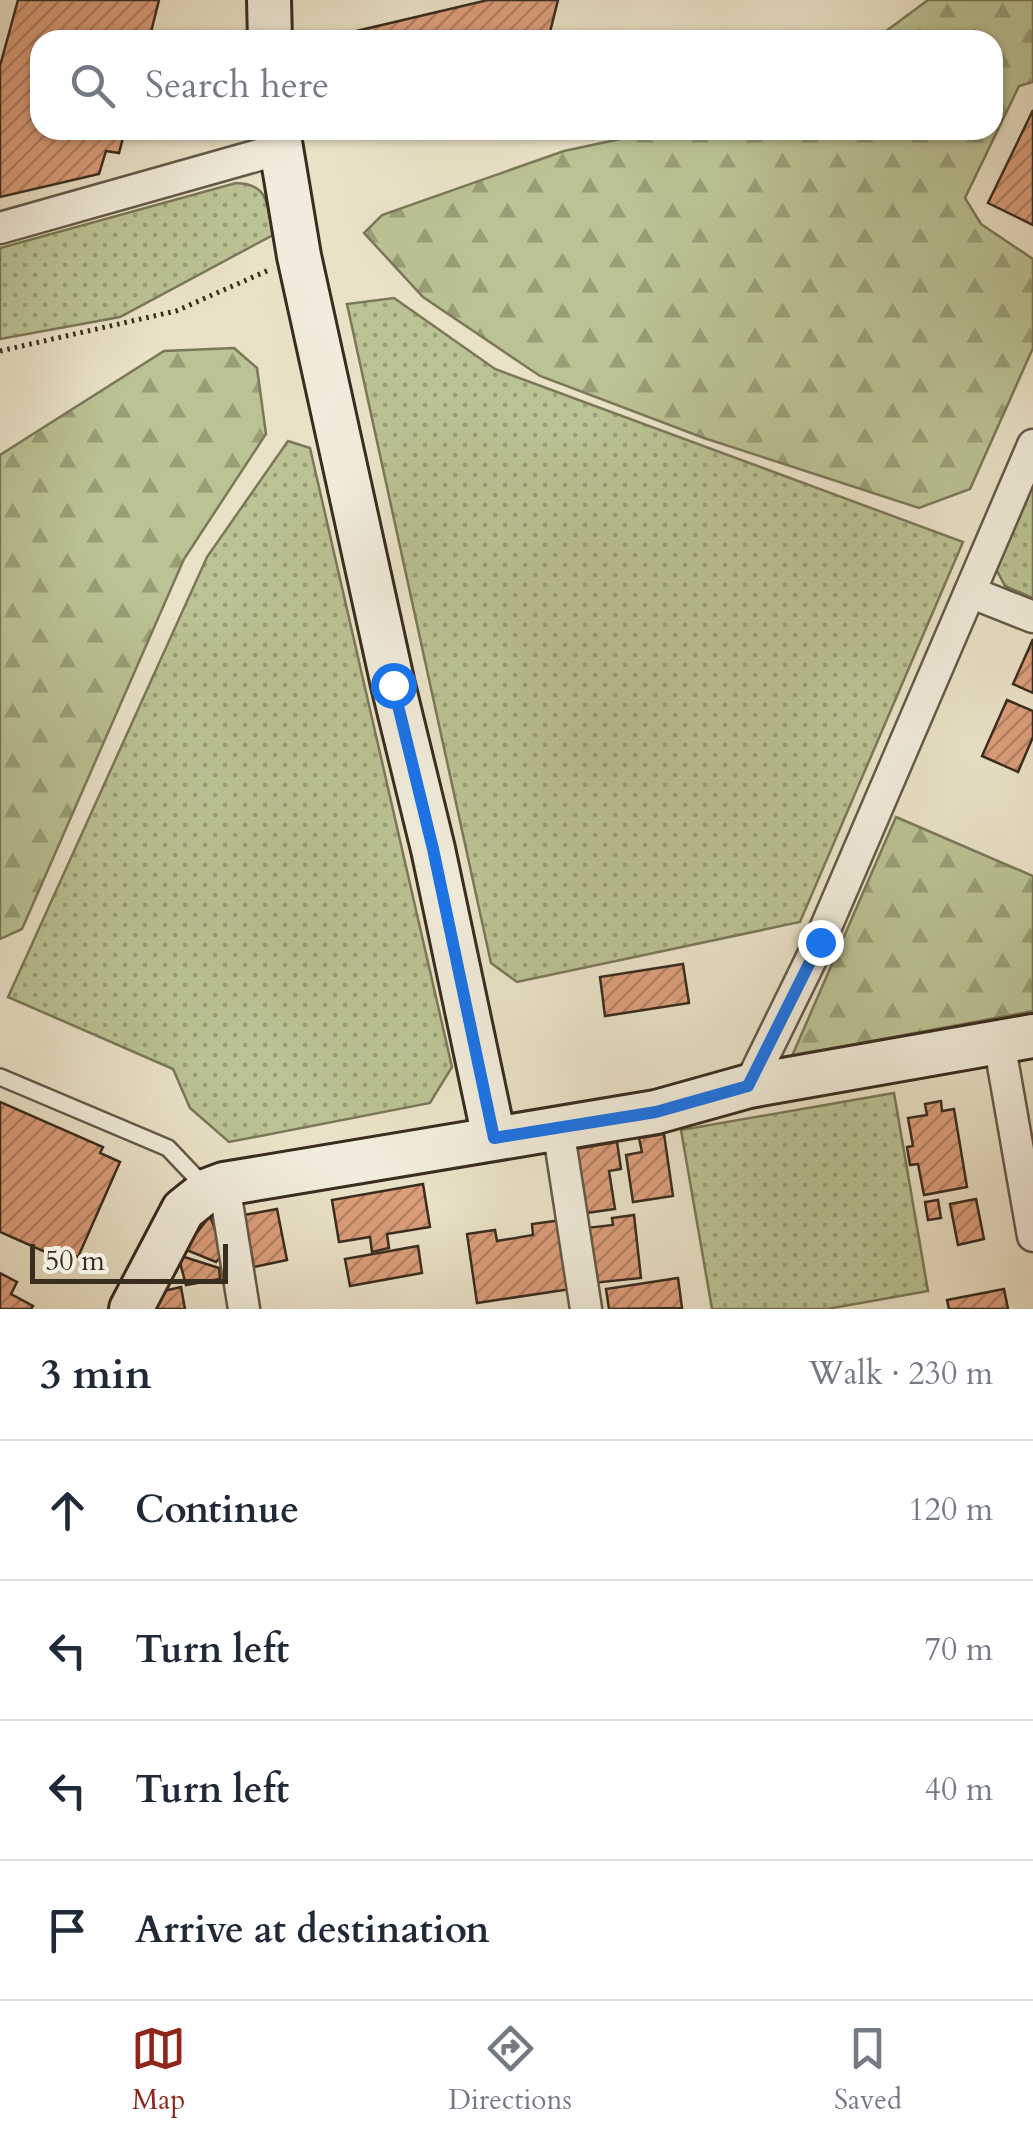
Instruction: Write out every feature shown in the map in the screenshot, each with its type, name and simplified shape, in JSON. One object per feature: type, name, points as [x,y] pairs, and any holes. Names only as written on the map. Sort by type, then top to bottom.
[{"type":"street","points":[[269,0],[270,30]]},
{"type":"street","points":[[0,228],[279,140],[300,256],[494,1138]]},
{"type":"street","points":[[748,1086],[820,942],[1033,445]]},
{"type":"street","points":[[970,592],[1033,617]]},
{"type":"street","points":[[131,1309],[183,1210],[216,1187],[656,1112],[748,1086],[1016,1039],[1033,1236]]},
{"type":"street","points":[[558,1128],[586,1309]]},
{"type":"street","points":[[216,1187],[244,1309]]},
{"type":"lane","points":[[0,1077],[168,1148],[216,1187]]},
{"type":"path","points":[[0,351],[176,312],[300,256]]},
{"type":"green space","points":[[928,0],[1033,0],[1033,82],[1019,86],[1003,119],[1003,30],[888,30]]},
{"type":"green space","points":[[615,140],[993,140],[965,198],[981,224],[1033,259],[1033,348],[970,489],[919,508],[704,438],[540,376],[423,297],[364,233],[382,215],[564,151]]},
{"type":"green space","points":[[236,183],[247,184],[262,193],[273,235],[120,317],[0,339],[0,248]]},
{"type":"green space","points":[[394,298],[495,369],[963,542],[800,922],[517,982],[491,963],[347,304]]},
{"type":"green space","points":[[234,348],[257,368],[266,434],[184,559],[22,929],[0,939],[0,455],[164,351]]},
{"type":"green space","points":[[288,441],[310,448],[452,1067],[430,1103],[229,1142],[190,1108],[173,1069],[8,997],[207,557]]},
{"type":"green space","points":[[1033,484],[1033,598],[1005,586],[995,567]]},
{"type":"green space","points":[[896,817],[1033,876],[1033,1011],[792,1056]]},
{"type":"green space","points":[[894,1093],[928,1291],[827,1309],[712,1309],[681,1130]]},
{"type":"building","points":[[18,0],[159,0],[152,30],[30,30],[30,140],[122,140],[119,153],[106,151],[99,174],[0,197],[0,66]]},
{"type":"building","points":[[488,0],[558,0],[550,30],[361,30]]},
{"type":"building","points":[[1033,110],[1033,225],[988,203]]},
{"type":"building","points":[[1033,639],[1033,693],[1013,684]]},
{"type":"building","points":[[1007,700],[1033,711],[1033,737],[1018,772],[982,756]]},
{"type":"building","points":[[683,964],[689,1003],[605,1016],[600,977]]},
{"type":"building","points":[[941,1101],[942,1111],[954,1109],[967,1187],[924,1195],[918,1164],[910,1165],[907,1147],[913,1146],[908,1118],[927,1115],[925,1104]]},
{"type":"building","points":[[0,1102],[103,1147],[100,1153],[120,1162],[78,1257],[62,1249],[59,1258],[0,1232]]},
{"type":"building","points":[[664,1134],[673,1196],[633,1202],[626,1155],[642,1152],[639,1138]]},
{"type":"building","points":[[617,1142],[621,1169],[609,1171],[615,1209],[579,1214],[569,1150]]},
{"type":"building","points":[[423,1184],[430,1227],[387,1234],[389,1248],[372,1252],[370,1237],[339,1242],[332,1200]]},
{"type":"building","points":[[976,1199],[984,1239],[958,1245],[950,1204]]},
{"type":"building","points":[[938,1200],[941,1218],[928,1220],[925,1202]]},
{"type":"building","points":[[277,1209],[287,1260],[254,1267],[244,1215]]},
{"type":"building","points":[[634,1215],[641,1278],[593,1283],[586,1228],[613,1225],[612,1218]]},
{"type":"building","points":[[210,1216],[224,1253],[216,1262],[184,1249]]},
{"type":"building","points":[[562,1220],[571,1289],[477,1303],[467,1234],[495,1230],[497,1241],[533,1235],[532,1224]]},
{"type":"building","points":[[418,1246],[422,1273],[350,1286],[345,1259]]},
{"type":"building","points":[[178,1255],[219,1268],[220,1279],[186,1285]]},
{"type":"building","points":[[0,1273],[17,1282],[11,1294],[33,1306],[31,1309],[0,1309]]},
{"type":"building","points":[[678,1278],[682,1308],[609,1309],[606,1289]]},
{"type":"building","points":[[181,1287],[185,1309],[155,1309],[151,1294]]},
{"type":"building","points":[[1004,1289],[1008,1309],[949,1309],[947,1300]]},
{"type":"route","points":[[393,685],[433,849],[494,1138],[656,1112],[748,1086],[820,942]]}]
